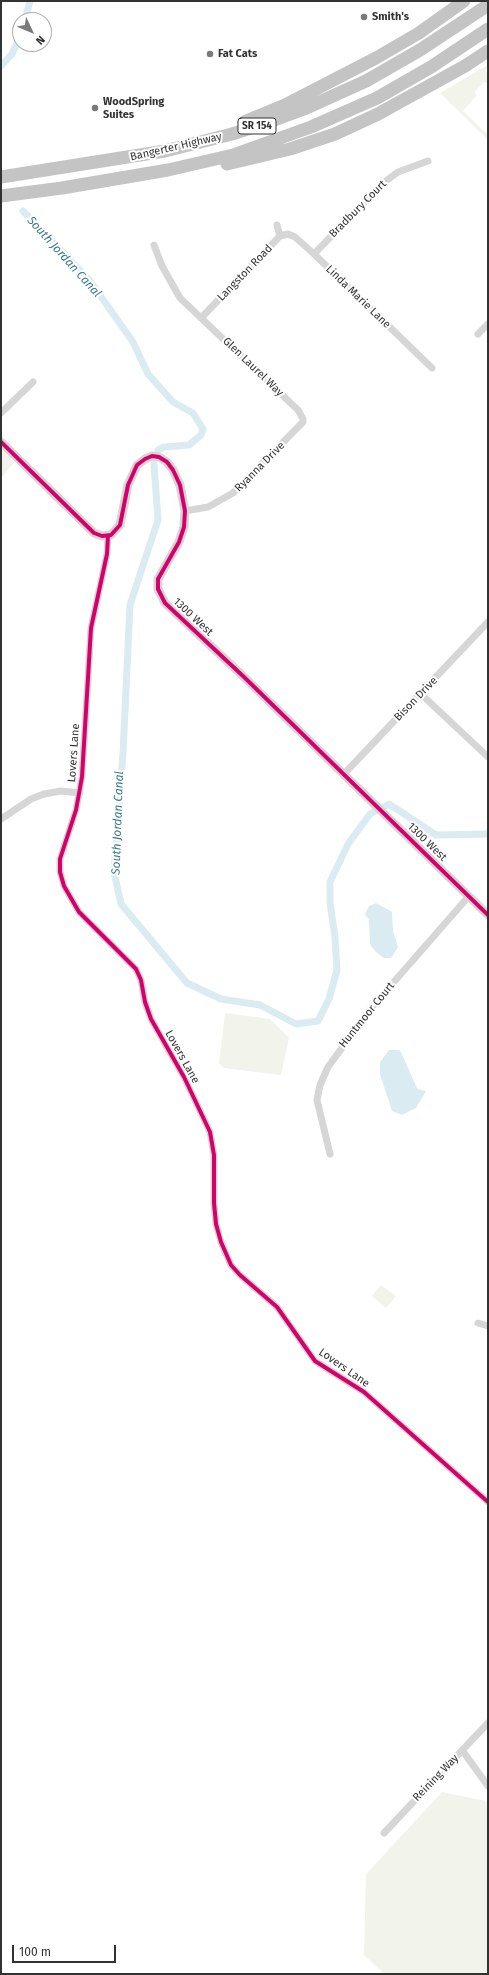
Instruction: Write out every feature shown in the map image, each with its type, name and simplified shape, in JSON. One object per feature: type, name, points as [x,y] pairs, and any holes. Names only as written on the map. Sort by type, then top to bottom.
[{"type":"highway","points":[[165,151],[285,105],[376,58],[419,33],[464,1]]},
{"type":"highway","name":"Bangerter Highway","points":[[1,177],[165,151],[250,129],[285,117],[366,81],[420,50],[488,5]]},
{"type":"highway","name":"Bangerter Highway","points":[[1,196],[62,188],[168,170],[233,155],[310,128],[403,84],[488,29]]},
{"type":"highway","points":[[62,188],[97,186],[178,174],[290,149],[335,134],[378,114],[465,66],[488,51]]},
{"type":"street","name":"Bradbury Court","points":[[314,254],[383,183],[398,172],[428,161]]},
{"type":"street","name":"Langston Road","points":[[201,318],[280,236],[277,225]]},
{"type":"street","name":"Linda Marie Lane","points":[[280,236],[288,234],[295,237],[432,368]]},
{"type":"street","name":"Glen Laurel Way","points":[[154,245],[162,266],[180,298],[298,410],[303,419]]},
{"type":"street","points":[[478,334],[488,324]]},
{"type":"street","points":[[1,413],[32,382]]},
{"type":"street","name":"Ryanna Drive","points":[[185,511],[208,507],[233,493],[303,422],[303,419]]},
{"type":"street","points":[[1,442],[94,533],[99,536],[108,536]]},
{"type":"street","name":"1300 West","points":[[108,536],[120,525],[128,485],[134,469],[147,457],[156,456],[162,459],[173,470],[183,494],[185,511],[184,527],[179,542],[158,579],[158,589],[161,598],[488,915]]},
{"type":"street","name":"Lovers Lane","points":[[108,536],[107,554],[91,628],[80,793],[62,853],[60,865],[62,879],[68,895],[79,912],[136,969],[141,980],[145,1002],[151,1019],[184,1077],[210,1132],[214,1155],[215,1213],[220,1237],[229,1260],[240,1275],[277,1307],[315,1361],[364,1392],[488,1502]]},
{"type":"street","name":"Bison Drive","points":[[344,774],[488,622]]},
{"type":"street","points":[[421,694],[488,757]]},
{"type":"street","points":[[1,819],[32,799],[44,794],[61,791],[80,793]]},
{"type":"street","name":"Huntmoor Court","points":[[330,1154],[317,1100],[320,1085],[328,1067],[372,1007],[469,896]]},
{"type":"street","points":[[478,1323],[488,1326]]},
{"type":"street","name":"Reining Way","points":[[384,1833],[488,1723]]},
{"type":"street","points":[[462,1750],[488,1786]]},
{"type":"shaded area","points":[[488,65],[486,72],[488,74],[488,83],[484,82],[474,92],[477,95],[463,111],[488,135],[488,140],[440,93]]},
{"type":"shaded area","points":[[1,449],[14,462],[1,479]]},
{"type":"shaded area","points":[[376,903],[392,912],[393,931],[398,947],[391,958],[384,958],[370,945],[369,920],[365,914],[369,906]]},
{"type":"shaded area","points":[[225,1013],[270,1019],[289,1038],[281,1075],[224,1068],[219,1063]]},
{"type":"shaded area","points":[[389,1050],[399,1050],[401,1052],[416,1086],[418,1089],[426,1091],[416,1108],[402,1115],[392,1111],[380,1074],[380,1062]]},
{"type":"shaded area","points":[[381,1285],[396,1296],[386,1308],[372,1296]]},
{"type":"shaded area","points":[[442,1792],[486,1801],[488,1804],[488,1974],[384,1974],[364,1955],[366,1874]]},
{"type":"waterway","name":"South Jordan Canal","points":[[27,12],[30,1]]},
{"type":"waterway","name":"South Jordan Canal","points":[[1,66],[13,52]]},
{"type":"waterway","name":"South Jordan Canal","points":[[23,211],[90,281],[133,342],[148,374],[173,402],[193,413],[203,429],[201,435],[189,445],[164,447],[158,450]]},
{"type":"waterway","name":"South Jordan Canal","points":[[154,464],[158,520],[130,605],[123,753],[114,872],[121,904],[187,983],[221,999],[260,1005],[296,1024],[318,1021],[329,999],[337,970],[335,937],[330,903],[330,882],[348,844],[370,814],[389,804],[436,835],[488,834]]},
{"type":"cycle path","points":[[1,442],[94,533],[102,536],[111,535],[120,525],[128,485],[137,465],[152,456],[159,457],[167,462],[173,470],[180,485],[185,511],[184,527],[179,542],[158,579],[158,589],[165,603],[244,677],[488,915]]},
{"type":"cycle path","points":[[108,536],[107,554],[91,628],[82,777],[76,810],[60,859],[60,872],[64,886],[79,912],[136,969],[141,980],[145,1002],[151,1019],[184,1077],[210,1132],[214,1155],[214,1203],[216,1224],[221,1242],[231,1265],[240,1275],[277,1307],[315,1361],[364,1392],[488,1502]]},
{"type":"place","name":"Smith's","points":[[364,17]]},
{"type":"place","name":"Fat Cats","points":[[210,54]]},
{"type":"place","name":"WoodSpring Suites","points":[[95,108]]}]
